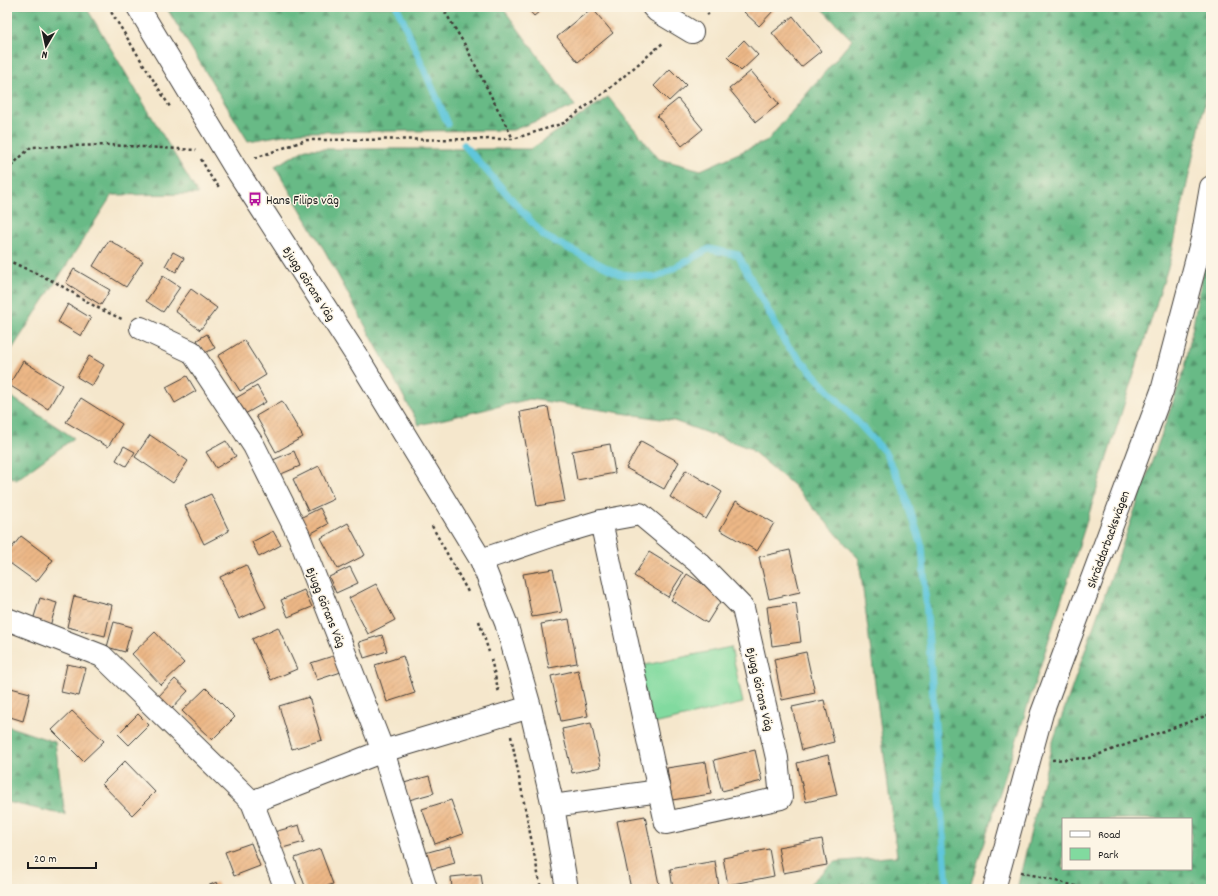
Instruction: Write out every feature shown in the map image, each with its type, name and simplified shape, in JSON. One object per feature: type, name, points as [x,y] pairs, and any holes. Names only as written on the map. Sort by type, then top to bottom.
[{"type":"street","name":"Bjugg Görans Väg","points":[[138,7],[234,166],[358,358],[481,560],[506,623],[530,707],[553,806],[568,889]]},
{"type":"street","points":[[653,7],[657,11],[692,32]]},
{"type":"street","name":"Skräddarbacksvägen","points":[[994,889],[1042,713],[1162,391],[1202,239],[1211,187]]},
{"type":"street","name":"Bjugg Görans Väg","points":[[141,328],[192,352],[254,446],[299,536],[383,750],[426,889]]},
{"type":"street","name":"Bjugg Görans Väg","points":[[481,560],[554,534],[601,521],[640,514],[700,564],[743,608],[777,758],[781,798],[666,823],[601,521]]},
{"type":"street","points":[[7,619],[102,656],[252,802],[286,889]]},
{"type":"street","points":[[252,802],[383,750],[530,707]]},
{"type":"street","points":[[553,806],[658,791]]},
{"type":"path","points":[[108,7],[172,111]]},
{"type":"path","points":[[442,7],[465,45],[513,139]]},
{"type":"path","points":[[211,177],[234,166],[306,140],[513,139],[564,123],[609,89],[669,38],[692,32]]},
{"type":"path","points":[[7,170],[31,147],[109,145],[196,150],[192,144]]},
{"type":"path","points":[[200,157],[211,177],[220,188]]},
{"type":"path","points":[[7,260],[55,282],[96,307],[141,328]]},
{"type":"path","points":[[430,522],[469,594]]},
{"type":"path","points":[[477,615],[490,656],[511,736],[541,889]]},
{"type":"path","points":[[1029,761],[1089,758],[1211,714]]},
{"type":"path","points":[[1000,867],[1087,889]]},
{"type":"green space","points":[[7,7],[86,7],[198,194],[112,195],[7,357]]},
{"type":"green space","points":[[166,7],[502,7],[575,106],[513,130],[301,132],[248,141]]},
{"type":"green space","points":[[820,7],[1211,7],[1211,75],[1170,261],[969,889],[804,889],[834,862],[897,856],[859,559],[793,485],[749,448],[674,421],[530,399],[419,425],[326,253],[275,166],[306,149],[531,149],[608,97],[659,159],[701,170],[768,140],[852,40]]},
{"type":"green space","points":[[1211,229],[1211,889],[1017,889],[1052,744],[1185,368]]},
{"type":"green space","points":[[7,394],[74,438],[16,480],[7,475]]},
{"type":"green space","points":[[731,647],[743,703],[654,724],[636,667]]},
{"type":"green space","points":[[7,726],[55,742],[65,815],[7,802]]},
{"type":"building","points":[[526,7],[545,7],[534,16]]},
{"type":"building","points":[[749,7],[773,7],[775,9],[759,26],[744,12]]},
{"type":"building","points":[[592,8],[613,33],[578,62],[557,37]]},
{"type":"building","points":[[793,16],[821,51],[801,67],[772,33]]},
{"type":"building","points":[[744,40],[758,55],[741,71],[727,57]]},
{"type":"building","points":[[670,69],[686,85],[669,101],[654,86]]},
{"type":"building","points":[[751,71],[779,104],[756,122],[729,89]]},
{"type":"building","points":[[678,99],[703,129],[682,146],[657,116]]},
{"type":"building","points":[[109,240],[143,261],[126,287],[93,266]]},
{"type":"building","points":[[173,252],[184,258],[176,272],[165,266]]},
{"type":"building","points":[[74,269],[110,290],[101,305],[66,283]]},
{"type":"building","points":[[163,276],[180,287],[163,312],[146,301]]},
{"type":"building","points":[[191,289],[217,308],[200,330],[175,311]]},
{"type":"building","points":[[68,304],[91,318],[81,336],[58,322]]},
{"type":"building","points":[[207,334],[215,348],[205,353],[197,340]]},
{"type":"building","points":[[244,340],[266,375],[240,391],[218,356]]},
{"type":"building","points":[[89,356],[104,365],[92,386],[77,377]]},
{"type":"building","points":[[23,361],[62,385],[48,409],[9,385]]},
{"type":"building","points":[[187,376],[196,391],[175,403],[166,387]]},
{"type":"building","points":[[257,386],[266,402],[245,414],[236,398]]},
{"type":"building","points":[[81,398],[122,424],[108,447],[66,422]]},
{"type":"building","points":[[282,401],[303,437],[276,452],[256,416]]},
{"type":"building","points":[[548,407],[565,501],[537,506],[520,412]]},
{"type":"building","points":[[150,435],[188,461],[173,483],[135,457]]},
{"type":"building","points":[[226,441],[236,456],[216,468],[206,452]]},
{"type":"building","points":[[641,441],[679,462],[664,489],[626,468]]},
{"type":"building","points":[[610,444],[615,473],[577,480],[572,451]]},
{"type":"building","points":[[124,446],[135,452],[126,466],[116,460]]},
{"type":"building","points":[[294,451],[300,466],[279,475],[273,460]]},
{"type":"building","points":[[319,466],[334,499],[308,511],[293,479]]},
{"type":"building","points":[[686,470],[722,492],[706,519],[670,497]]},
{"type":"building","points":[[211,494],[229,531],[204,544],[185,506]]},
{"type":"building","points":[[736,501],[774,523],[757,551],[720,530]]},
{"type":"building","points":[[320,508],[328,524],[308,535],[300,518]]},
{"type":"building","points":[[348,523],[365,555],[338,569],[321,538]]},
{"type":"building","points":[[273,531],[281,545],[259,557],[252,542]]},
{"type":"building","points":[[21,536],[53,560],[36,582],[7,561],[7,554]]},
{"type":"building","points":[[790,550],[800,592],[769,599],[759,557]]},
{"type":"building","points":[[649,552],[683,573],[668,597],[634,576]]},
{"type":"building","points":[[246,565],[266,607],[239,619],[220,577]]},
{"type":"building","points":[[350,567],[358,583],[336,593],[329,577]]},
{"type":"building","points":[[553,569],[562,612],[532,617],[523,574]]},
{"type":"building","points":[[687,574],[723,597],[707,623],[671,600]]},
{"type":"building","points":[[376,584],[395,620],[368,634],[349,598]]},
{"type":"building","points":[[304,590],[312,607],[288,617],[281,600]]},
{"type":"building","points":[[74,596],[112,605],[105,636],[67,627]]},
{"type":"building","points":[[40,598],[57,603],[50,626],[33,620]]},
{"type":"building","points":[[796,603],[801,642],[772,646],[767,607]]},
{"type":"building","points":[[569,619],[577,663],[549,668],[541,624]]},
{"type":"building","points":[[114,622],[132,627],[125,652],[107,647]]},
{"type":"building","points":[[278,627],[297,669],[271,680],[252,639]]},
{"type":"building","points":[[155,632],[184,663],[161,685],[132,654]]},
{"type":"building","points":[[382,635],[387,651],[364,658],[359,642]]},
{"type":"building","points":[[806,652],[815,693],[782,700],[774,659]]},
{"type":"building","points":[[336,655],[341,672],[317,680],[311,663]]},
{"type":"building","points":[[403,656],[415,693],[387,702],[375,665]]},
{"type":"building","points":[[67,664],[86,668],[79,696],[61,692]]},
{"type":"building","points":[[578,670],[588,716],[561,721],[551,676]]},
{"type":"building","points":[[175,679],[188,691],[170,710],[157,698]]},
{"type":"building","points":[[7,687],[30,693],[23,721],[7,716]]},
{"type":"building","points":[[206,688],[235,717],[212,740],[182,711]]},
{"type":"building","points":[[309,697],[322,740],[292,749],[279,706]]},
{"type":"building","points":[[824,700],[834,742],[802,750],[792,707]]},
{"type":"building","points":[[72,711],[104,741],[83,761],[52,730]]},
{"type":"building","points":[[138,714],[149,725],[129,745],[118,734]]},
{"type":"building","points":[[591,723],[601,767],[572,773],[562,729]]},
{"type":"building","points":[[755,750],[762,781],[722,791],[714,760]]},
{"type":"building","points":[[828,755],[837,795],[806,802],[797,763]]},
{"type":"building","points":[[125,761],[155,792],[132,815],[102,784]]},
{"type":"building","points":[[706,762],[711,794],[672,800],[667,768]]},
{"type":"building","points":[[429,776],[434,793],[409,800],[404,783]]},
{"type":"building","points":[[451,800],[463,834],[435,844],[422,809]]},
{"type":"building","points":[[645,816],[660,889],[631,889],[617,821]]},
{"type":"building","points":[[299,825],[304,842],[279,849],[274,832]]},
{"type":"building","points":[[822,839],[827,865],[783,873],[778,847]]},
{"type":"building","points":[[251,843],[260,866],[234,876],[225,852]]},
{"type":"building","points":[[450,846],[455,863],[430,870],[425,853]]},
{"type":"building","points":[[320,849],[333,884],[320,889],[306,889],[295,858]]},
{"type":"building","points":[[769,849],[774,876],[728,885],[723,858]]},
{"type":"building","points":[[715,861],[719,887],[709,889],[673,889],[670,869]]},
{"type":"building","points":[[481,874],[483,889],[452,889],[451,877]]},
{"type":"building","points":[[217,882],[220,889],[200,889]]},
{"type":"waterway","points":[[397,7],[448,124]]},
{"type":"waterway","points":[[464,145],[544,236],[619,274],[657,277],[709,249],[738,255],[786,344],[884,451],[903,488],[922,546],[947,889]]},
{"type":"place","name":"Hans Filips väg","points":[[255,199]]}]
